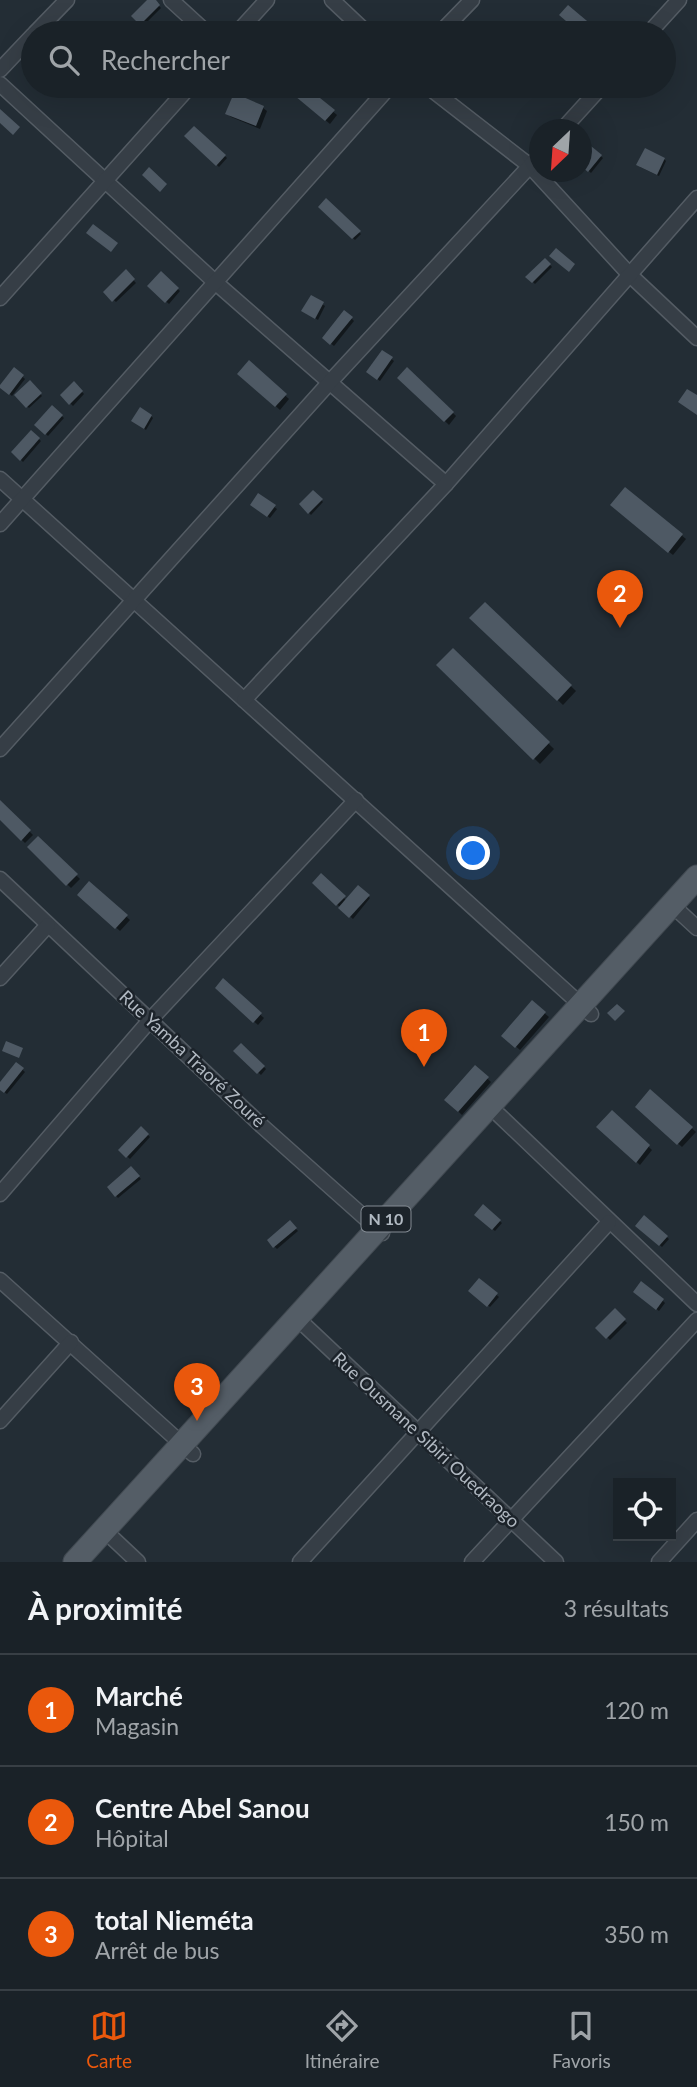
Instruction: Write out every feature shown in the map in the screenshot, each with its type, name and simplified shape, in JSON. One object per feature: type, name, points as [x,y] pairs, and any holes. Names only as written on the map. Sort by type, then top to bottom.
[{"type":"main road","name":"N 10","points":[[75,1562],[109,1535],[586,1009],[687,912],[697,877]]},
{"type":"main road","name":"N 10","points":[[381,1233],[499,1115],[586,1009]]},
{"type":"main road","name":"N 10","points":[[94,1562],[109,1535]]},
{"type":"street","points":[[47,21],[67,0]]},
{"type":"street","points":[[171,0],[194,21]]},
{"type":"street","points":[[248,21],[267,0]]},
{"type":"street","points":[[332,0],[354,21]]},
{"type":"street","points":[[452,21],[472,0]]},
{"type":"street","points":[[660,21],[679,0]]},
{"type":"street","points":[[0,70],[21,48]]},
{"type":"street","points":[[0,85],[215,282],[446,484]]},
{"type":"street","points":[[0,298],[179,98]]},
{"type":"street","points":[[0,524],[379,98]]},
{"type":"street","points":[[445,98],[529,156]]},
{"type":"street","points":[[572,119],[591,98]]},
{"type":"street","points":[[0,749],[136,601],[329,383],[529,166]]},
{"type":"street","points":[[553,182],[629,274],[697,338]]},
{"type":"street","points":[[244,701],[446,484],[697,198]]},
{"type":"street","points":[[0,479],[586,1009]]},
{"type":"street","points":[[0,1194],[151,1019],[356,800]]},
{"type":"street","name":"Rue Yamba Traoré Zouré","points":[[0,879],[262,1126],[381,1233]]},
{"type":"street","points":[[0,978],[48,925]]},
{"type":"street","points":[[499,1115],[697,1304]]},
{"type":"street","points":[[300,1562],[609,1222]]},
{"type":"street","points":[[0,1280],[187,1449]]},
{"type":"street","points":[[472,1562],[697,1320]]},
{"type":"street","name":"Rue Ousmane Sibiri Ouedraogo","points":[[301,1322],[556,1562]]},
{"type":"street","points":[[0,1421],[71,1342]]},
{"type":"street","points":[[659,1562],[697,1521]]},
{"type":"street","points":[[109,1535],[138,1562]]},
{"type":"building","points":[[147,0],[156,0],[160,5],[144,21],[136,21],[131,16]]},
{"type":"building","points":[[568,5],[587,21],[566,21],[559,15]]},
{"type":"building","points":[[232,98],[246,98],[264,106],[256,126],[225,114]]},
{"type":"building","points":[[297,98],[320,98],[335,110],[325,121]]},
{"type":"building","points":[[0,109],[20,127],[13,135],[0,123]]},
{"type":"building","points":[[194,126],[226,155],[216,166],[184,136]]},
{"type":"building","points":[[592,147],[602,155],[592,167]]},
{"type":"building","points":[[645,148],[665,158],[657,175],[636,165]]},
{"type":"building","points":[[149,167],[167,184],[160,192],[142,175]]},
{"type":"building","points":[[326,198],[361,231],[352,239],[318,207]]},
{"type":"building","points":[[93,224],[118,243],[111,252],[86,233]]},
{"type":"building","points":[[556,248],[575,264],[569,272],[549,256]]},
{"type":"building","points":[[545,258],[551,264],[532,283],[525,277]]},
{"type":"building","points":[[126,269],[135,279],[112,302],[103,292]]},
{"type":"building","points":[[161,271],[179,288],[165,303],[147,286]]},
{"type":"building","points":[[311,295],[324,302],[315,319],[301,311]]},
{"type":"building","points":[[344,310],[353,317],[330,345],[322,338]]},
{"type":"building","points":[[382,350],[393,357],[377,380],[366,372]]},
{"type":"building","points":[[249,360],[287,394],[275,407],[237,374]]},
{"type":"building","points":[[14,367],[24,375],[9,395],[0,385]]},
{"type":"building","points":[[407,367],[454,412],[444,422],[397,378]]},
{"type":"building","points":[[30,380],[42,393],[26,408],[14,395]]},
{"type":"building","points":[[74,381],[83,391],[69,405],[60,395]]},
{"type":"building","points":[[687,389],[697,395],[697,415],[678,402]]},
{"type":"building","points":[[52,405],[63,415],[45,435],[34,425]]},
{"type":"building","points":[[140,407],[152,415],[144,429],[131,421]]},
{"type":"building","points":[[31,430],[40,438],[20,461],[11,452]]},
{"type":"building","points":[[625,487],[683,534],[668,553],[610,505]]},
{"type":"building","points":[[313,490],[323,499],[308,514],[299,504]]},
{"type":"building","points":[[258,493],[276,505],[267,517],[250,505]]},
{"type":"building","points":[[485,602],[572,685],[557,701],[469,618]]},
{"type":"building","points":[[453,648],[550,742],[533,760],[436,665]]},
{"type":"building","points":[[0,800],[31,830],[21,841],[0,820]]},
{"type":"building","points":[[38,836],[78,874],[66,886],[27,847]]},
{"type":"building","points":[[321,873],[346,896],[336,906],[312,883]]},
{"type":"building","points":[[89,881],[128,915],[115,929],[77,895]]},
{"type":"building","points":[[358,885],[370,895],[349,918],[338,908]]},
{"type":"building","points":[[223,978],[262,1013],[253,1023],[215,988]]},
{"type":"building","points":[[532,1000],[546,1012],[515,1048],[501,1036]]},
{"type":"building","points":[[617,1004],[625,1011],[615,1021],[607,1013]]},
{"type":"building","points":[[6,1041],[23,1048],[19,1058],[2,1051]]},
{"type":"building","points":[[241,1043],[265,1066],[257,1074],[233,1051]]},
{"type":"building","points":[[16,1062],[24,1068],[4,1093],[0,1090],[0,1082]]},
{"type":"building","points":[[475,1065],[489,1077],[458,1112],[444,1100]]},
{"type":"building","points":[[650,1089],[693,1127],[677,1145],[635,1107]]},
{"type":"building","points":[[612,1110],[650,1145],[636,1163],[596,1127]]},
{"type":"building","points":[[141,1126],[149,1134],[126,1158],[118,1150]]},
{"type":"building","points":[[131,1166],[140,1176],[115,1197],[107,1187]]},
{"type":"building","points":[[483,1204],[501,1220],[492,1230],[474,1215]]},
{"type":"building","points":[[644,1215],[668,1236],[659,1246],[635,1226]]},
{"type":"building","points":[[290,1220],[297,1228],[273,1248],[267,1240]]},
{"type":"building","points":[[479,1278],[498,1293],[487,1307],[468,1291]]},
{"type":"building","points":[[641,1281],[664,1299],[656,1310],[633,1292]]},
{"type":"building","points":[[615,1308],[626,1319],[606,1339],[595,1328]]},
{"type":"place","name":"Centre Abel Sanou","points":[[620,628]]},
{"type":"place","name":"Marché","points":[[424,1067]]},
{"type":"place","name":"total Nieméta","points":[[197,1421]]}]
